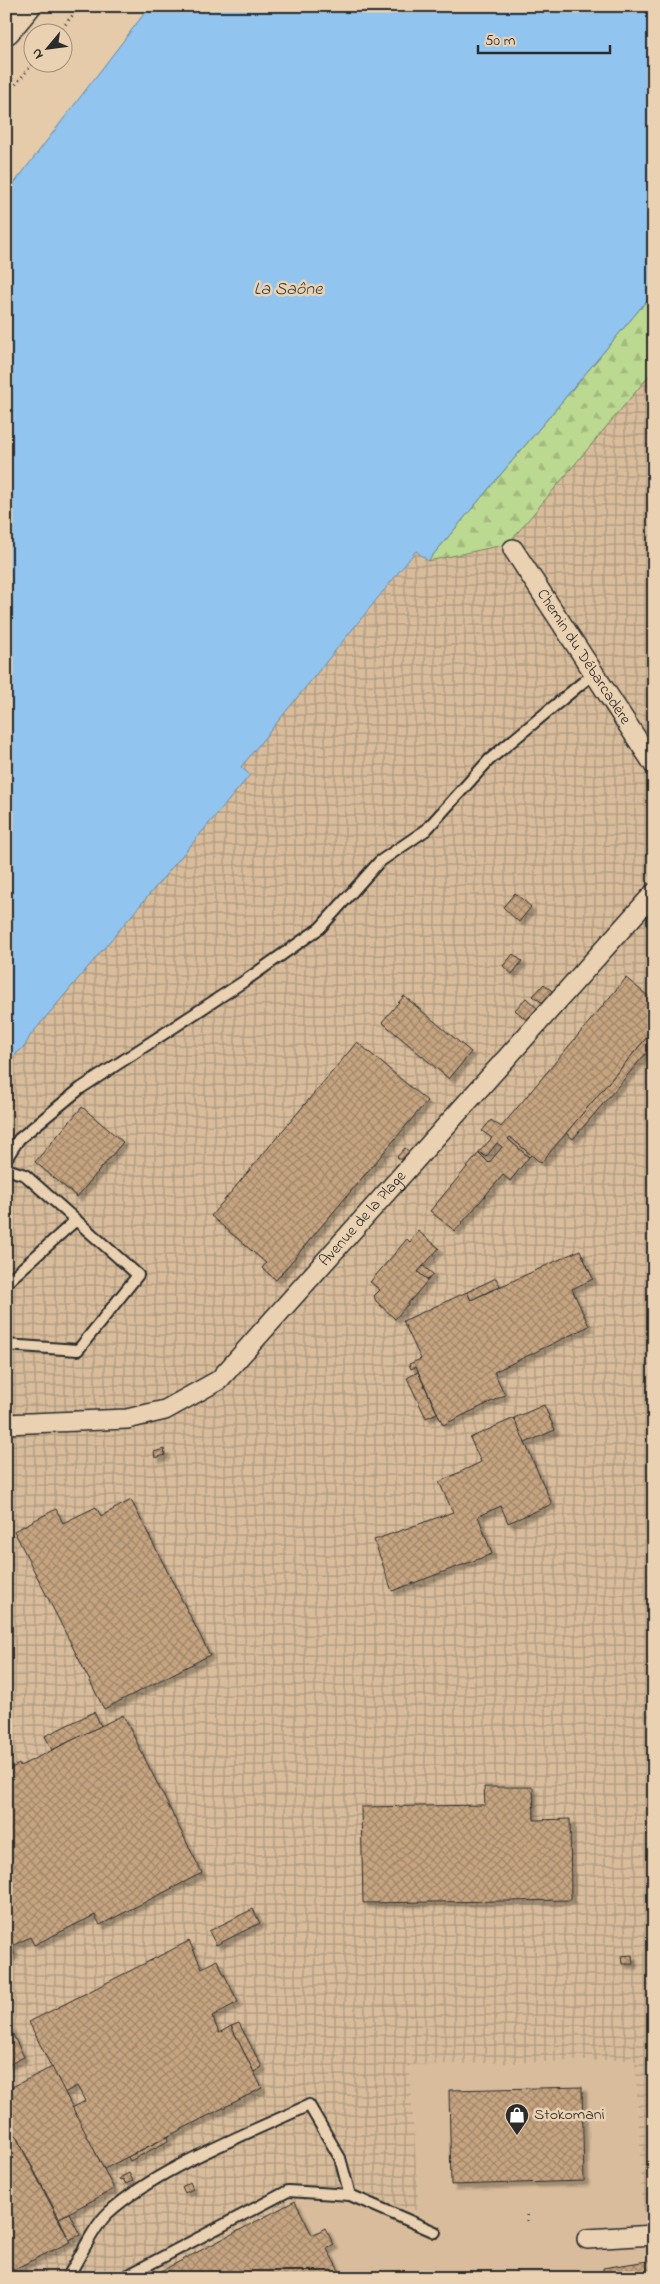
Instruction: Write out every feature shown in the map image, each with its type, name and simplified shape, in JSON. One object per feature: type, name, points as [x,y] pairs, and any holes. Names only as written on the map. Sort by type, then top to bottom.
[{"type":"street","points":[[6,30],[26,6]]},
{"type":"street","name":"Chemin du Débarcadère","points":[[513,549],[654,765]]},
{"type":"street","name":"Avenue de la Plage","points":[[6,1424],[127,1419],[165,1410],[219,1380],[654,893]]},
{"type":"street","points":[[587,2240],[654,2235]]},
{"type":"lane","points":[[6,1159],[19,1138],[81,1088],[246,980],[320,928],[379,862],[426,830],[489,760],[594,673]]},
{"type":"lane","points":[[6,1169],[25,1174],[138,1275],[78,1350],[6,1345]]},
{"type":"lane","points":[[6,1283],[76,1220]]},
{"type":"lane","points":[[67,2278],[107,2214],[135,2193],[180,2166],[309,2105],[340,2158],[350,2195]]},
{"type":"lane","points":[[123,2278],[288,2191],[350,2195],[435,2232]]},
{"type":"path","points":[[67,22],[80,6]]},
{"type":"path","points":[[6,96],[26,72]]},
{"type":"path","points":[[527,2216],[527,2225]]},
{"type":"shaded area","points":[[654,370],[654,2214],[643,2212],[635,2060],[410,2065],[419,2211],[350,2195],[295,2201],[148,2278],[6,2278],[6,1063],[25,1046],[30,1036],[250,775],[241,767],[417,551],[428,561],[508,544]]},
{"type":"shaded area","points":[[635,2060],[643,2211],[654,2214],[654,2278],[148,2278],[295,2201],[350,2195],[419,2211],[410,2065]]},
{"type":"green space","points":[[654,292],[654,370],[508,544],[428,561]]},
{"type":"water","name":"La Saône","points":[[150,6],[654,6],[654,292],[428,561],[416,551],[241,767],[250,775],[30,1036],[25,1046],[6,1063],[6,194]]},
{"type":"building","points":[[515,893],[531,907],[519,922],[503,907]]},
{"type":"building","points":[[513,954],[522,961],[512,974],[503,966]]},
{"type":"building","points":[[626,978],[654,1001],[654,1029],[541,1163],[510,1137],[508,1139],[529,1157],[510,1181],[503,1175],[455,1231],[430,1211],[479,1153],[489,1163],[502,1147],[497,1143],[486,1157],[479,1152],[492,1138],[482,1131],[491,1120],[501,1127]]},
{"type":"building","points":[[544,984],[554,993],[544,1004],[533,996]]},
{"type":"building","points":[[404,996],[471,1052],[449,1079],[382,1022]]},
{"type":"building","points":[[526,998],[539,1010],[529,1022],[515,1010]]},
{"type":"building","points":[[654,1029],[654,1044],[573,1139],[566,1133]]},
{"type":"building","points":[[357,1042],[427,1101],[276,1280],[262,1268],[266,1263],[211,1216]]},
{"type":"building","points":[[82,1107],[123,1142],[77,1197],[35,1162]]},
{"type":"building","points":[[510,1137],[531,1155],[529,1157],[508,1139]]},
{"type":"building","points":[[405,1148],[411,1153],[403,1162],[397,1157]]},
{"type":"building","points":[[418,1231],[439,1248],[418,1272],[428,1280],[395,1319],[376,1301],[374,1296],[380,1290],[370,1282],[407,1239],[410,1242]]},
{"type":"building","points":[[580,1250],[593,1279],[572,1289],[589,1326],[494,1372],[505,1395],[443,1425],[416,1367],[411,1369],[409,1364],[421,1359],[403,1321],[467,1292],[471,1300]]},
{"type":"building","points":[[423,1266],[433,1274],[428,1280],[418,1272]]},
{"type":"building","points":[[496,1278],[500,1286],[471,1300],[467,1292]]},
{"type":"building","points":[[418,1372],[437,1413],[426,1418],[407,1378]]},
{"type":"building","points":[[544,1405],[555,1430],[525,1443],[514,1418]]},
{"type":"building","points":[[514,1418],[552,1504],[508,1523],[501,1506],[478,1516],[492,1554],[392,1591],[374,1540],[453,1512],[439,1482],[481,1462],[470,1438]]},
{"type":"building","points":[[164,1449],[165,1455],[155,1458],[154,1452]]},
{"type":"building","points":[[131,1500],[210,1655],[104,1709],[14,1531],[56,1509],[63,1523],[96,1507],[101,1516]]},
{"type":"building","points":[[94,1712],[101,1726],[52,1750],[45,1736]]},
{"type":"building","points":[[123,1715],[202,1873],[100,1925],[95,1915],[34,1945],[30,1937],[12,1946],[14,1954],[6,1958],[6,1771],[19,1764],[20,1766]]},
{"type":"building","points":[[484,1787],[533,1787],[534,1820],[570,1819],[571,1900],[363,1903],[361,1807],[485,1805]]},
{"type":"building","points":[[253,1909],[260,1923],[216,1945],[209,1931]]},
{"type":"building","points":[[189,1941],[202,1968],[217,1960],[238,2002],[212,2016],[219,2033],[231,2026],[262,2088],[104,2169],[72,2108],[85,2101],[77,2086],[64,2093],[29,2022]]},
{"type":"building","points":[[632,1955],[633,1964],[622,1964],[621,1956]]},
{"type":"building","points":[[6,2021],[24,2057],[6,2066]]},
{"type":"building","points":[[239,2023],[262,2067],[254,2072],[231,2026]]},
{"type":"building","points":[[52,2067],[114,2189],[59,2218],[6,2117],[6,2090]]},
{"type":"building","name":"Stokomani","points":[[582,2087],[584,2181],[451,2185],[449,2090]]},
{"type":"building","points":[[6,2117],[70,2242],[6,2273]]},
{"type":"building","points":[[167,2137],[168,2141],[130,2161],[128,2157]]},
{"type":"building","points":[[129,2173],[133,2181],[126,2184],[123,2179],[120,2180],[119,2178]]},
{"type":"building","points":[[190,2182],[193,2189],[185,2193],[182,2187]]},
{"type":"building","points":[[295,2201],[312,2235],[325,2228],[334,2245],[327,2249],[343,2278],[148,2278]]},
{"type":"building","points":[[69,2213],[80,2235],[69,2240],[59,2218]]},
{"type":"building","points":[[654,2260],[654,2278],[604,2278],[603,2268]]},
{"type":"place","name":"Stokomani","points":[[517,2136]]}]
